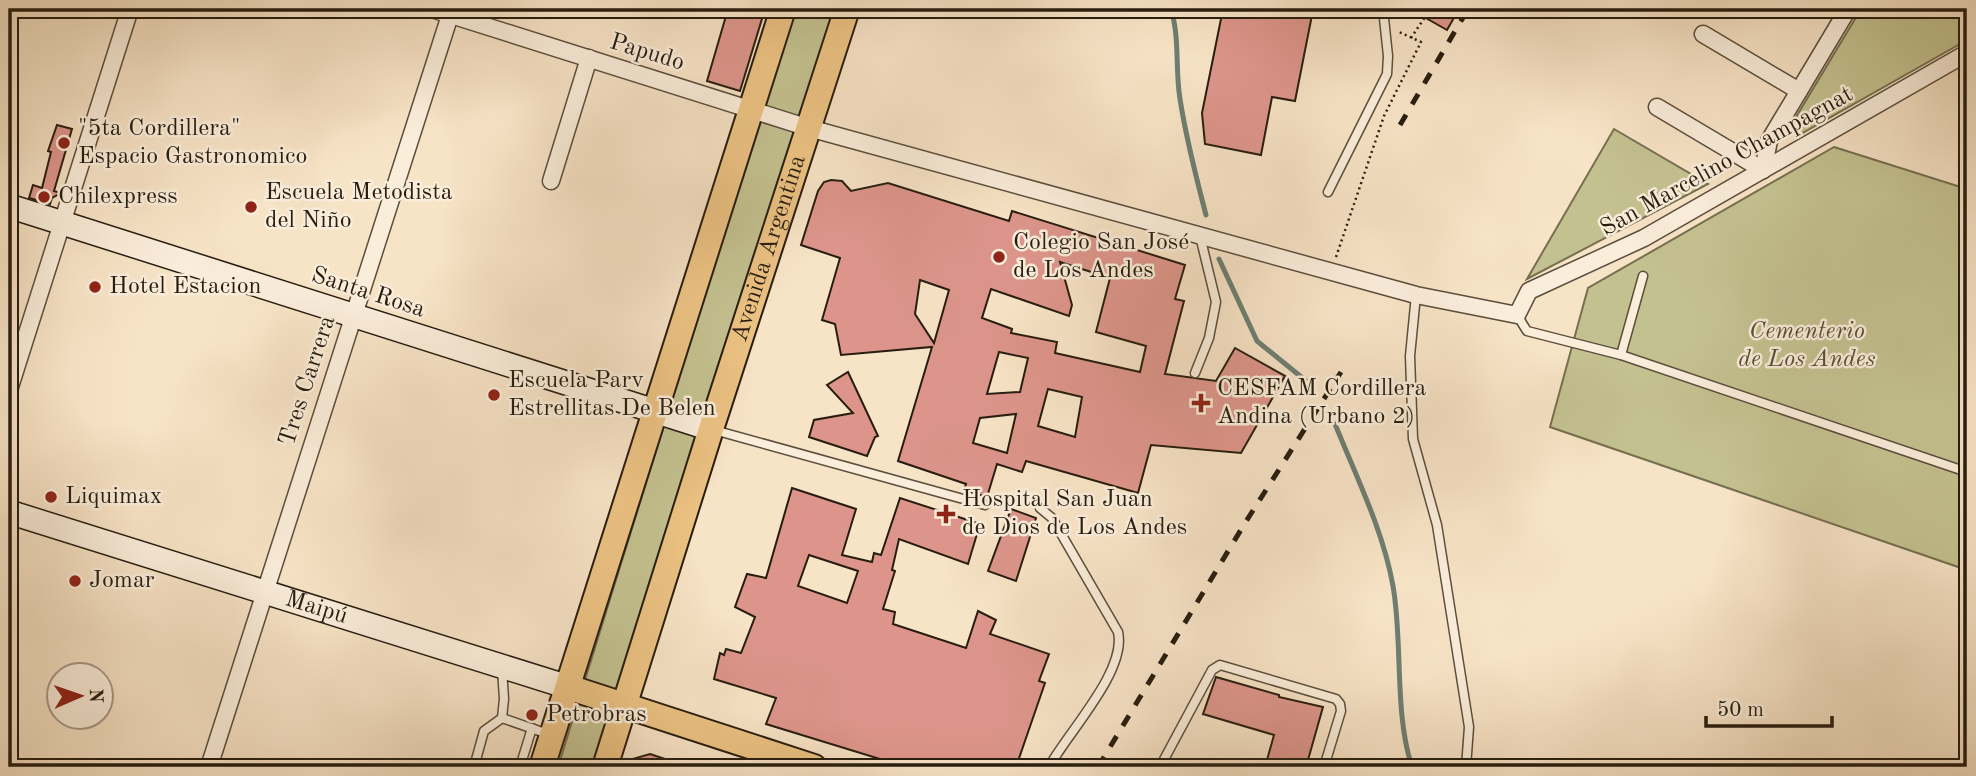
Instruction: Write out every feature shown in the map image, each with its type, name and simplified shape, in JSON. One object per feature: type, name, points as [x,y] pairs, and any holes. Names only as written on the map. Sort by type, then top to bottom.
[{"type":"main road","points":[[542,767],[542,732],[568,687],[783,9]]},
{"type":"main road","name":"Avenida Argentina","points":[[605,767],[710,429],[847,9]]},
{"type":"main road","name":"Santa Rosa","points":[[9,206],[710,429]]},
{"type":"main road","name":"Maipú","points":[[9,512],[814,767]]},
{"type":"street","points":[[9,390],[130,9]]},
{"type":"street","name":"Papudo","points":[[432,9],[451,12],[809,128],[1416,295],[1517,315]]},
{"type":"street","points":[[1657,107],[1763,170],[1769,141],[1845,13],[1827,9]]},
{"type":"street","name":"Tres Carrera","points":[[209,767],[451,12]]},
{"type":"street","points":[[1703,34],[1799,91]]},
{"type":"street","name":"San Marcelino Champagnat","points":[[1517,315],[1530,291],[1644,238],[1967,54]]},
{"type":"street","points":[[551,181],[589,58]]},
{"type":"lane","points":[[1328,192],[1387,74],[1388,56],[1383,9]]},
{"type":"lane","points":[[1195,373],[1209,338],[1216,302],[1200,236]]},
{"type":"lane","points":[[1621,355],[1643,276]]},
{"type":"lane","points":[[1416,295],[1410,356],[1413,439],[1439,539],[1469,727],[1466,767]]},
{"type":"lane","points":[[1517,315],[1527,331],[1621,355],[1967,472]]},
{"type":"lane","points":[[710,429],[985,505]]},
{"type":"lane","points":[[1040,508],[1052,518],[1118,632],[1121,643],[1111,674],[1049,767]]},
{"type":"lane","points":[[1160,767],[1212,670],[1220,665],[1336,699],[1340,704],[1340,711],[1324,767]]},
{"type":"lane","points":[[474,767],[484,731],[502,718],[502,666]]},
{"type":"lane","points":[[502,718],[542,732],[520,767]]},
{"type":"path","points":[[1411,38],[1425,17]]},
{"type":"path","points":[[1332,271],[1384,116],[1421,42],[1385,24]]},
{"type":"green space","points":[[793,9],[838,9],[602,767],[558,767]]},
{"type":"green space","points":[[1861,9],[1959,9],[1967,14],[1967,40],[1799,135],[1790,127]]},
{"type":"green space","points":[[1614,129],[1708,184],[1527,279]]},
{"type":"green space","name":"Cementerio de Los Andes","points":[[1834,147],[1967,189],[1967,570],[1550,427],[1588,288]]},
{"type":"building","points":[[728,9],[765,9],[740,91],[707,81]]},
{"type":"building","points":[[1223,9],[1313,10],[1295,101],[1272,97],[1261,155],[1205,144],[1202,113]]},
{"type":"building","points":[[1410,9],[1459,9],[1447,30]]},
{"type":"building","points":[[57,125],[72,129],[54,191],[61,193],[52,198],[50,204],[29,198],[33,185],[42,188],[51,152],[48,151]]},
{"type":"building","points":[[842,181],[851,191],[888,183],[1009,221],[1012,211],[1185,265],[1175,299],[1184,301],[1165,374],[1216,381],[1235,348],[1285,376],[1241,453],[1151,445],[1138,493],[1026,461],[1022,472],[997,464],[987,497],[964,490],[966,484],[898,461],[932,347],[841,355],[835,324],[822,320],[840,258],[801,245],[818,191],[824,182]],"holes":[[[1060,262],[1110,278],[1096,332],[1146,346],[1140,372],[1055,353],[1057,342],[1011,333],[1012,329],[982,318],[991,289],[1069,316],[1072,305]],[[920,280],[949,290],[934,343],[915,314]],[[999,352],[1028,358],[1020,392],[987,394]],[[1048,389],[1082,397],[1075,437],[1038,426]],[[1016,414],[1007,453],[973,443],[980,418]]]},
{"type":"building","points":[[848,372],[878,436],[875,437],[867,456],[809,437],[814,420],[853,413],[827,385]]},
{"type":"building","points":[[792,488],[856,509],[842,555],[872,562],[874,553],[881,555],[900,498],[980,524],[968,564],[899,539],[892,570],[895,571],[883,609],[895,612],[893,624],[966,648],[978,611],[996,620],[990,634],[1049,654],[1039,681],[1045,683],[1016,767],[906,767],[766,724],[776,698],[714,679],[720,653],[724,655],[726,649],[741,653],[755,617],[735,607],[747,574],[766,578]],"holes":[[[809,555],[858,571],[847,603],[798,586]]]},
{"type":"building","points":[[1011,509],[1036,518],[1016,581],[988,571]]},
{"type":"building","points":[[1216,677],[1279,697],[1323,707],[1306,767],[1265,767],[1274,735],[1203,714]]},
{"type":"building","points":[[650,754],[683,765],[621,767],[622,762]]},
{"type":"waterway","points":[[1171,9],[1176,32],[1182,114],[1206,215]]},
{"type":"waterway","points":[[1219,259],[1257,341],[1305,380]]},
{"type":"waterway","points":[[1335,424],[1383,544],[1393,586],[1403,724],[1412,767]]},
{"type":"railway","points":[[1400,125],[1468,9]]},
{"type":"railway","points":[[1098,767],[1245,523],[1341,372]]},
{"type":"place","name":"\"5ta Cordillera\" Espacio Gastronomico","points":[[64,143]]},
{"type":"place","name":"Chilexpress","points":[[44,197]]},
{"type":"place","name":"Escuela Metodista del Niño","points":[[251,207]]},
{"type":"place","name":"Colegio San José de Los Andes","points":[[999,257]]},
{"type":"place","name":"Hotel Estacion","points":[[95,287]]},
{"type":"place","name":"Escuela Parv Estrellitas De Belen","points":[[494,395]]},
{"type":"place","name":"CESFAM Cordillera Andina (Urbano 2)","points":[[1201,403]]},
{"type":"place","name":"Liquimax","points":[[51,497]]},
{"type":"place","name":"Hospital San Juan de Dios de Los Andes","points":[[946,514]]},
{"type":"place","name":"Jomar","points":[[75,581]]},
{"type":"place","name":"Petrobras","points":[[532,715]]}]
